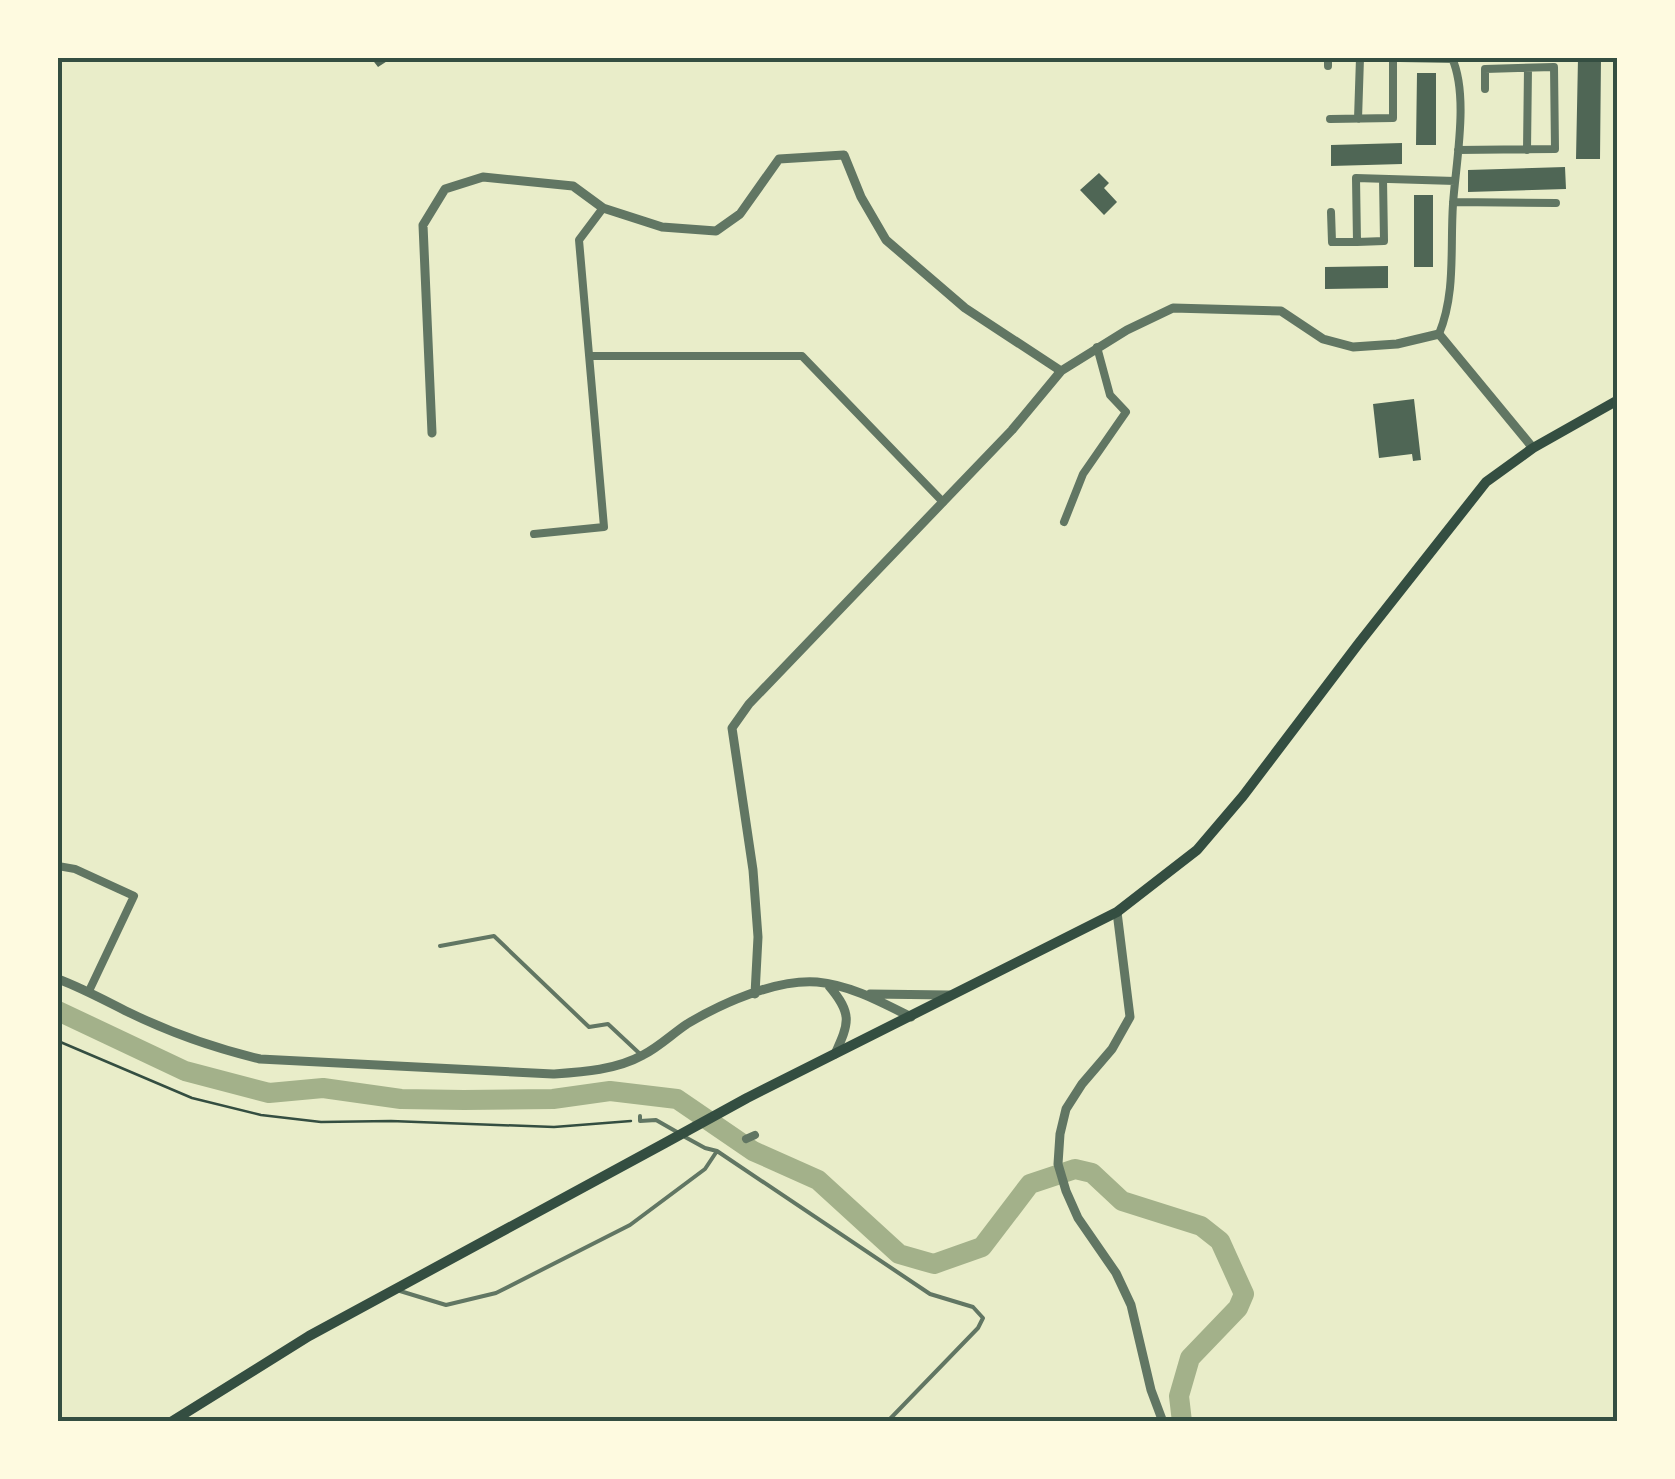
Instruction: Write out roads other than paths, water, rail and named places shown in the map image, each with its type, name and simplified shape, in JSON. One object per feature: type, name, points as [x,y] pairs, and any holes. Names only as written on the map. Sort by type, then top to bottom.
[{"type":"main road","points":[[171,1422],[309,1336],[748,1098],[1118,912],[1197,850],[1244,796],[1486,482],[1533,448],[1618,400]]},
{"type":"street","points":[[1358,118],[1360,58]]},
{"type":"street","points":[[1330,119],[1393,118],[1396,58],[1452,58],[1459,74],[1458,150],[1450,294],[1448,313],[1439,334]]},
{"type":"street","points":[[1458,150],[1555,150],[1554,67],[1485,70],[1485,89]]},
{"type":"street","points":[[1527,150],[1528,68]]},
{"type":"street","points":[[432,433],[423,224],[445,189],[483,176],[573,186],[603,208],[662,228],[716,231],[740,214],[778,159],[844,155],[860,197],[886,240],[965,308],[1061,371]]},
{"type":"street","points":[[1357,242],[1356,178],[1455,181]]},
{"type":"street","points":[[1331,212],[1332,242],[1384,242],[1383,178]]},
{"type":"street","points":[[1453,202],[1556,203]]},
{"type":"street","points":[[534,534],[604,527],[578,240],[603,208]]},
{"type":"street","points":[[755,994],[758,937],[753,870],[732,728],[749,704],[1012,430],[1061,371],[1096,347],[1173,308],[1281,311],[1323,339],[1353,347],[1398,344],[1439,334]]},
{"type":"street","points":[[1439,334],[1533,448]]},
{"type":"street","points":[[1064,522],[1083,474],[1126,412],[1110,394],[1096,347]]},
{"type":"street","points":[[590,356],[802,356],[943,502]]},
{"type":"street","points":[[58,866],[75,869],[134,896],[90,991]]},
{"type":"street","points":[[1118,912],[1130,1017],[1112,1049],[1066,1109],[1058,1164],[1078,1218],[1132,1304],[1162,1422]]},
{"type":"street","points":[[58,978],[176,1033],[260,1059],[553,1074],[592,1072],[642,1056],[718,1007],[790,982],[827,984],[865,995],[910,1016]]},
{"type":"street","points":[[827,984],[841,1001],[848,1021],[835,1054]]},
{"type":"street","points":[[865,995],[952,995]]},
{"type":"street","points":[[746,1139],[756,1134]]},
{"type":"lane","points":[[440,946],[494,936],[588,1027],[608,1024],[642,1056]]},
{"type":"lane","points":[[640,1118],[656,1120],[705,1148],[718,1151],[930,1294],[973,1307],[983,1318],[978,1328],[887,1422]]},
{"type":"lane","points":[[395,1289],[446,1304],[496,1293],[630,1226],[705,1169],[718,1151]]},
{"type":"waterway","points":[[58,1011],[185,1071],[269,1093],[323,1088],[401,1099],[464,1100],[553,1099],[610,1091],[677,1099],[753,1151],[818,1180],[899,1254],[934,1264],[982,1247],[1030,1184],[1075,1169],[1092,1173],[1122,1201],[1201,1226],[1220,1241],[1244,1294],[1238,1308],[1190,1358],[1179,1396],[1182,1422]]}]
